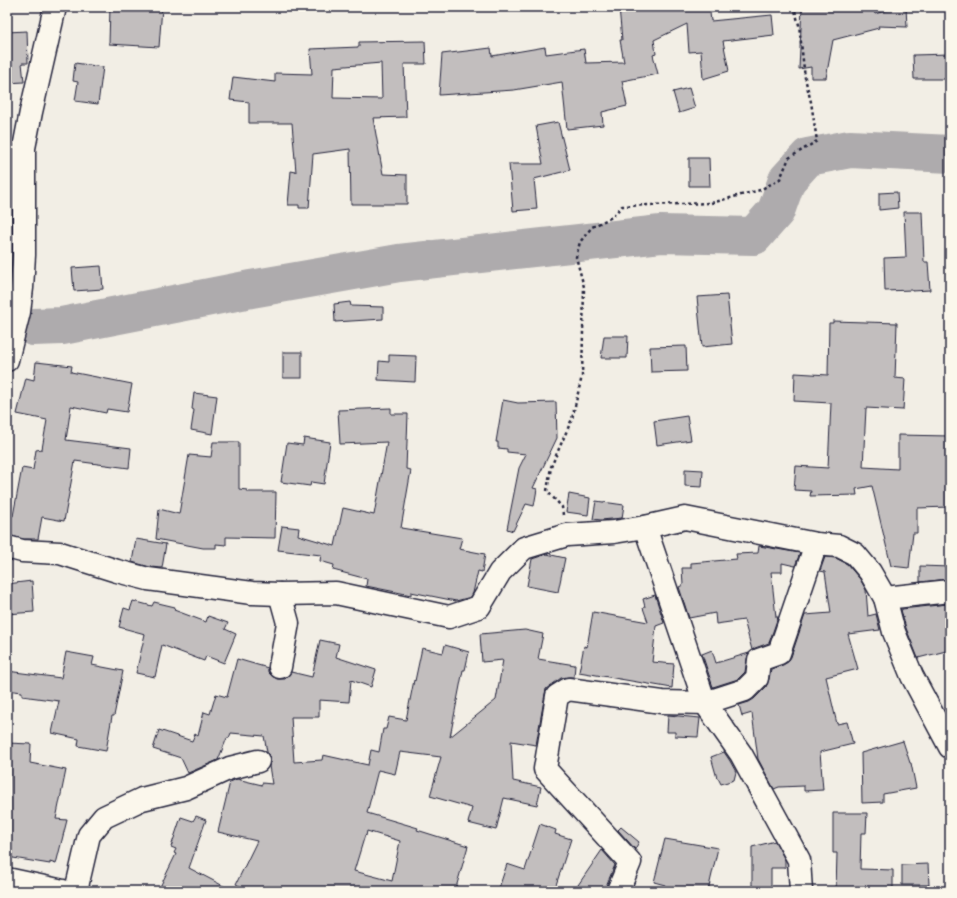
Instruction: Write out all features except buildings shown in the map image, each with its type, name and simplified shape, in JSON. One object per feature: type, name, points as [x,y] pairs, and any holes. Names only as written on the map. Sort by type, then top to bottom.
[{"type":"street","points":[[7,360],[19,312],[24,255],[15,146],[31,112],[55,7]]},
{"type":"street","points":[[7,547],[22,551],[60,553],[148,579],[252,593],[336,593],[449,617],[478,608],[500,572],[524,548],[567,535],[614,532],[685,518],[816,544],[839,546],[855,554],[870,572],[885,598],[894,632],[912,676],[950,747]]},
{"type":"street","points":[[645,527],[705,703],[741,754],[799,860],[801,891]]},
{"type":"street","points":[[618,891],[630,862],[545,769],[557,696],[568,689],[662,702],[705,703],[745,690],[757,678],[759,660],[779,653],[816,544]]},
{"type":"street","points":[[885,598],[950,591]]},
{"type":"street","points":[[280,594],[288,623],[280,667]]},
{"type":"street","points":[[76,891],[89,835],[104,817],[142,799],[186,788],[230,768],[258,761]]},
{"type":"street","points":[[7,879],[63,891]]},
{"type":"path","points":[[567,535],[562,507],[547,491],[551,467],[572,419],[582,376],[584,287],[576,257],[580,242],[592,227],[612,217],[622,206],[711,203],[760,190],[780,179],[789,158],[817,141],[811,102],[805,78],[799,25],[794,7]]},
{"type":"waterway","points":[[33,327],[62,326],[251,289],[399,263],[661,234],[754,236],[776,211],[787,180],[808,157],[850,149],[950,154]]}]
